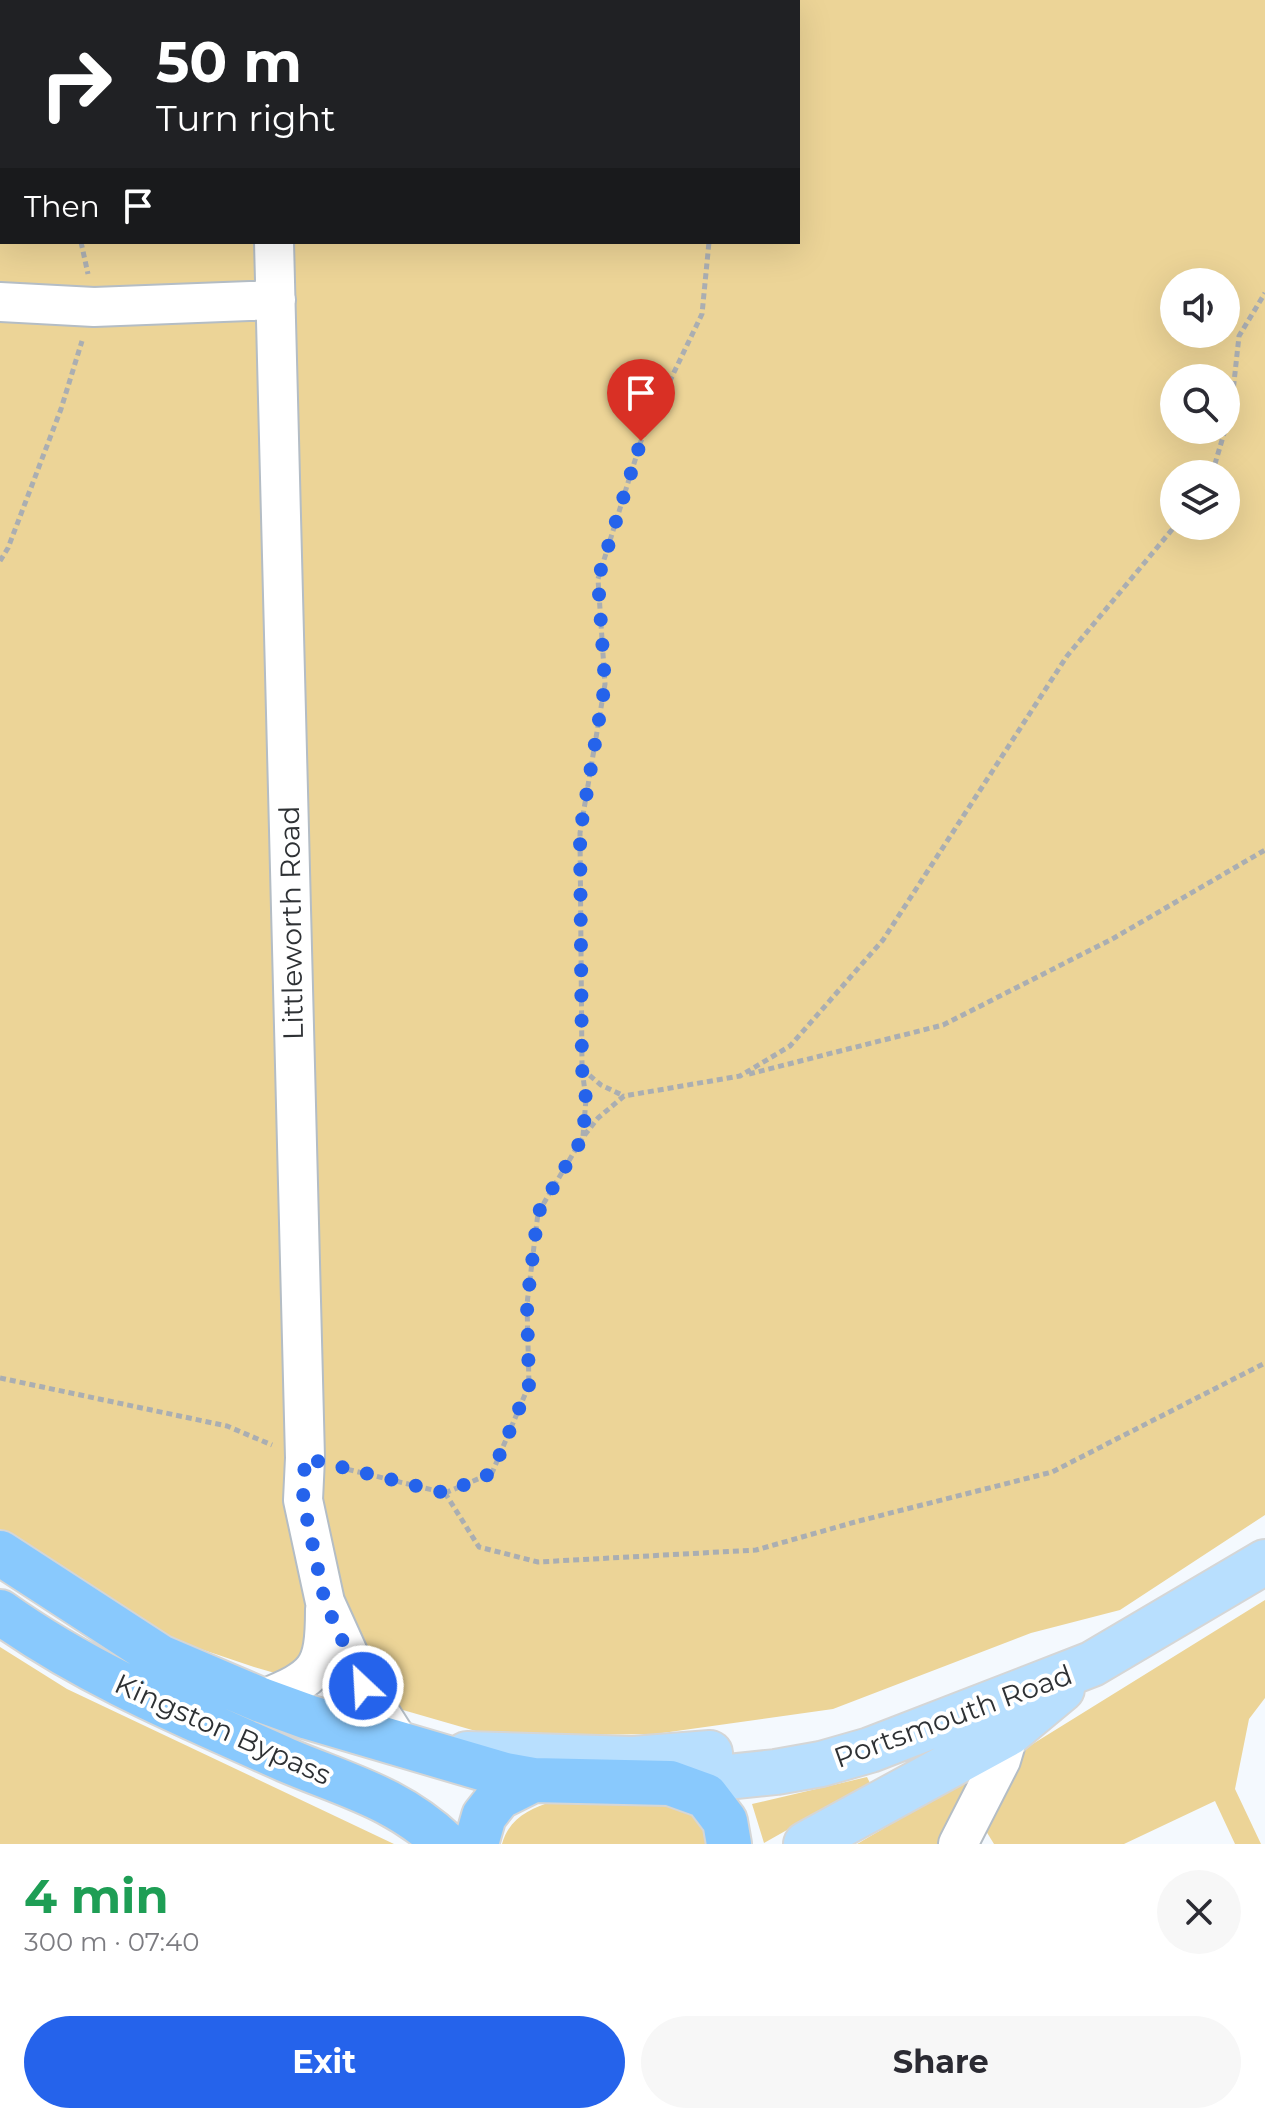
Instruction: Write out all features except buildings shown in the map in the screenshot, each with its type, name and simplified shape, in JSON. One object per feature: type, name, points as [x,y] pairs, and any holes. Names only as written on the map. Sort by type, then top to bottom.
[{"type":"highway","name":"Kingston Bypass","points":[[0,1553],[160,1657],[261,1700],[505,1775],[533,1780],[670,1783],[706,1796],[725,1821],[729,1844]]},
{"type":"highway","name":"Kingston Bypass","points":[[0,1612],[125,1687],[291,1762],[388,1801],[425,1824],[446,1844]]},
{"type":"highway","points":[[476,1844],[484,1816],[499,1797],[533,1780]]},
{"type":"main road","name":"Portsmouth Road","points":[[806,1844],[1009,1733],[1092,1664],[1265,1562]]},
{"type":"main road","name":"Portsmouth Road","points":[[670,1783],[748,1776],[821,1764],[870,1750],[1092,1664]]},
{"type":"main road","points":[[415,1748],[633,1759],[797,1746],[954,1716]]},
{"type":"street","name":"Littleworth Road","points":[[274,244],[305,1458],[303,1500],[325,1602],[363,1686],[415,1748]]},
{"type":"street","points":[[0,302],[94,307],[276,300]]},
{"type":"street","name":"Littleworth Road","points":[[261,1700],[297,1686],[312,1673],[323,1656],[325,1602]]},
{"type":"street","points":[[958,1844],[1001,1760],[1009,1733]]},
{"type":"path","points":[[583,1137],[586,1099],[582,1069],[580,833],[605,684],[598,579],[641,441],[702,314],[709,244]]},
{"type":"path","points":[[1236,364],[1239,336],[1265,293]]},
{"type":"path","points":[[0,561],[8,548],[61,409],[94,307]]},
{"type":"path","points":[[740,1076],[790,1046],[883,940],[1067,656],[1163,540]]},
{"type":"path","points":[[0,1378],[227,1426],[305,1458],[445,1493],[492,1473],[529,1385],[527,1304],[538,1213],[583,1137],[598,1118],[624,1096],[740,1076],[943,1025],[1114,938],[1265,850]]},
{"type":"path","points":[[582,1069],[601,1085],[624,1096]]},
{"type":"path","points":[[445,1493],[479,1547],[538,1562],[756,1550],[1052,1472],[1265,1363]]},
{"type":"shaded area","points":[[800,0],[1265,0],[1265,1515],[1120,1610],[1031,1633],[833,1709],[655,1734],[493,1736],[254,1667],[159,1635],[0,1529],[0,244],[800,244]]},
{"type":"shaded area","points":[[1265,1600],[1265,1698],[1249,1719],[1235,1789],[1261,1844],[1235,1844],[1215,1801],[1124,1844],[994,1844],[986,1831],[987,1816],[1023,1750]]},
{"type":"shaded area","points":[[0,1647],[67,1689],[394,1844],[0,1844]]},
{"type":"shaded area","points":[[867,1777],[870,1783],[764,1843],[752,1804]]},
{"type":"shaded area","points":[[966,1780],[975,1785],[941,1844],[857,1844]]},
{"type":"shaded area","points":[[553,1801],[672,1806],[696,1819],[707,1844],[502,1844],[515,1821]]},
{"type":"route","points":[[363,1686],[325,1602],[303,1500],[305,1458],[445,1493],[492,1473],[529,1385],[527,1304],[538,1213],[583,1137],[586,1099],[582,1069],[580,833],[605,684],[598,579],[641,441]]}]
